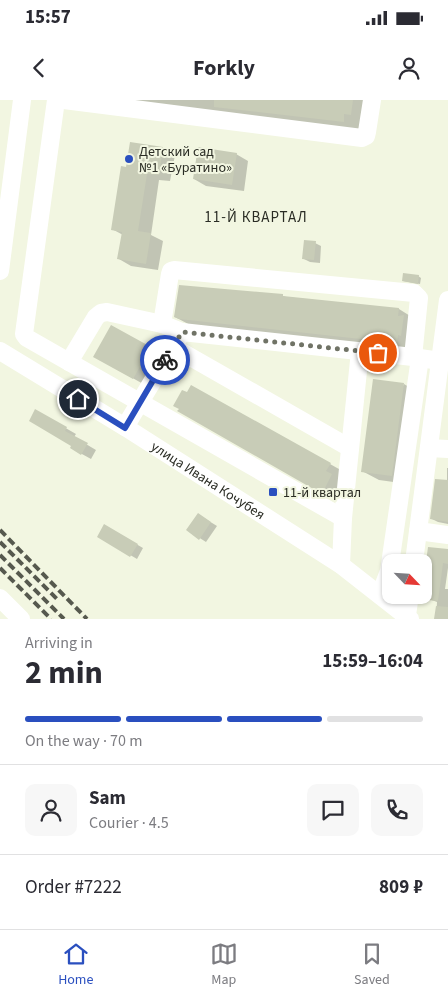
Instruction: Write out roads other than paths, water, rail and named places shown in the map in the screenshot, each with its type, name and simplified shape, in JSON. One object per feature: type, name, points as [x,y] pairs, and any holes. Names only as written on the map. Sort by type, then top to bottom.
[{"type":"street","points":[[0,271],[22,100]]},
{"type":"street","points":[[56,100],[23,330],[24,334],[27,338],[342,518]]},
{"type":"street","points":[[75,101],[362,138],[366,136],[372,100]]},
{"type":"street","points":[[162,324],[170,274],[174,270],[414,293],[419,298],[416,357],[389,571],[380,595]]},
{"type":"street","points":[[415,554],[448,300]]},
{"type":"street","points":[[69,362],[96,317],[101,313],[107,312],[162,324],[182,332],[440,361]]},
{"type":"street","points":[[125,428],[182,332]]},
{"type":"street","points":[[173,347],[350,448]]},
{"type":"street","name":"улица Ивана Кочубея","points":[[0,351],[341,565],[408,617]]},
{"type":"street","points":[[341,565],[342,518],[360,351]]},
{"type":"street","points":[[429,448],[448,448]]},
{"type":"street","points":[[418,531],[448,535]]},
{"type":"street","points":[[0,598],[21,619]]},
{"type":"street","points":[[408,617],[409,604]]},
{"type":"railway","points":[[0,530],[87,619]]},
{"type":"railway","points":[[0,542],[59,601]]},
{"type":"railway","points":[[0,555],[64,619]]},
{"type":"railway","points":[[0,568],[51,619]]},
{"type":"place","name":"Детский сад №1 «Буратино»","points":[[129,159]]},
{"type":"place","name":"11-й квартал","points":[[273,492]]},
{"type":"district","name":"11-Й КВАРТАЛ","points":[[256,217]]}]
